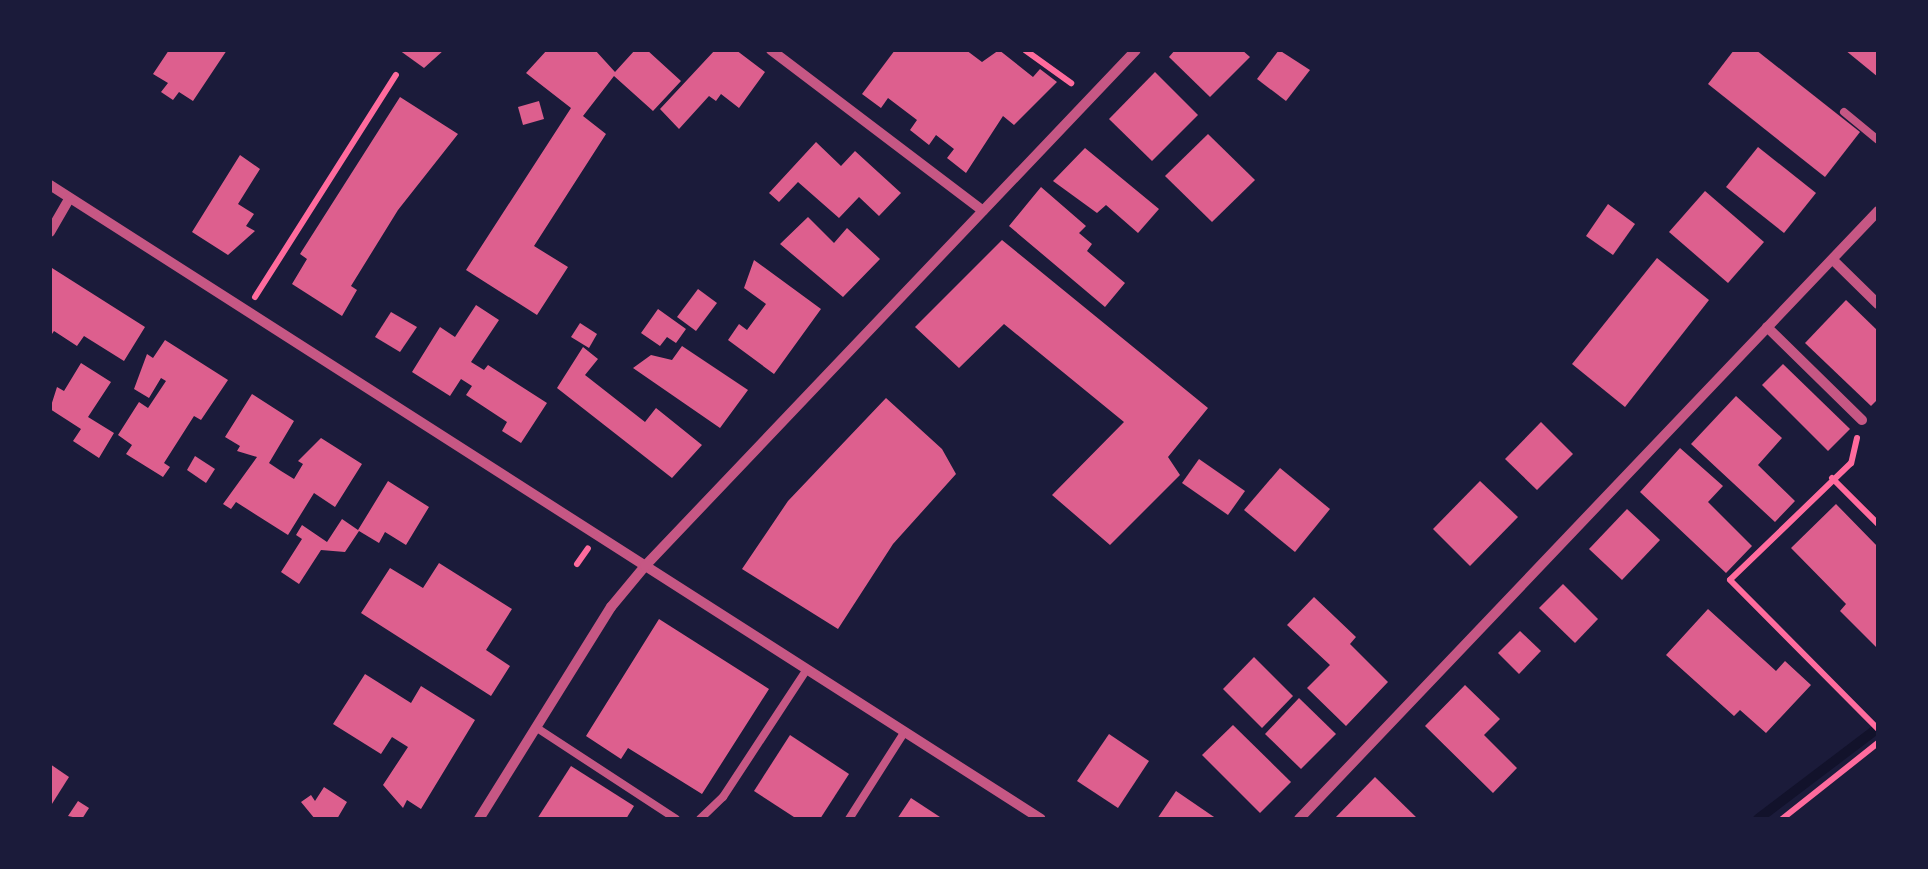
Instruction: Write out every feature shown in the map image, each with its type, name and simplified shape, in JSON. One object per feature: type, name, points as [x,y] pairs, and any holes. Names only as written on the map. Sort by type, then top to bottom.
[{"type":"street","points":[[771,50],[983,211]]},
{"type":"street","points":[[479,819],[644,566],[1136,50]]},
{"type":"street","points":[[50,185],[1042,819]]},
{"type":"street","points":[[50,232],[70,198]]},
{"type":"street","points":[[1298,819],[1878,211]]},
{"type":"street","points":[[1833,260],[1878,304]]},
{"type":"street","points":[[1767,327],[1862,420]]},
{"type":"lane","points":[[1844,112],[1878,140]]},
{"type":"lane","points":[[700,819],[723,798],[806,669]]},
{"type":"lane","points":[[536,728],[676,819]]},
{"type":"lane","points":[[849,819],[906,732]]},
{"type":"path","points":[[1026,50],[1071,84]]},
{"type":"path","points":[[246,311],[396,75]]},
{"type":"path","points":[[1862,420],[1851,462],[1730,580],[1878,728]]},
{"type":"path","points":[[1832,478],[1878,524]]},
{"type":"path","points":[[1782,819],[1878,743]]},
{"type":"building","points":[[169,50],[227,50],[193,101],[179,92],[173,100],[161,92],[168,83],[153,74]]},
{"type":"building","points":[[399,50],[444,50],[424,68]]},
{"type":"building","points":[[547,50],[595,50],[615,72],[635,50],[647,50],[681,81],[653,111],[614,76],[583,116],[606,134],[534,246],[568,267],[537,315],[466,270],[571,108],[526,73]]},
{"type":"building","points":[[715,50],[736,50],[765,72],[739,108],[721,94],[716,101],[709,96],[679,129],[660,109]]},
{"type":"building","points":[[895,50],[966,50],[982,62],[999,50],[1033,77],[1040,69],[1057,82],[1014,125],[1003,116],[966,173],[947,158],[954,149],[936,135],[929,145],[910,130],[917,120],[888,98],[881,108],[862,94]]},
{"type":"building","points":[[1175,50],[1242,50],[1250,57],[1210,97],[1169,57]]},
{"type":"building","points":[[1279,50],[1310,70],[1286,101],[1257,79]]},
{"type":"building","points":[[1734,50],[1756,50],[1860,132],[1825,177],[1708,84]]},
{"type":"building","points":[[1845,50],[1878,50],[1878,77]]},
{"type":"building","points":[[1155,72],[1198,115],[1152,161],[1109,119]]},
{"type":"building","points":[[400,97],[458,134],[398,210],[351,286],[357,290],[342,316],[292,284],[307,259],[300,254]]},
{"type":"building","points":[[539,101],[544,119],[523,125],[518,107]]},
{"type":"building","points":[[1208,134],[1255,180],[1212,222],[1165,176]]},
{"type":"building","points":[[816,142],[841,166],[855,151],[901,193],[879,216],[859,197],[839,218],[798,182],[779,202],[769,193]]},
{"type":"building","points":[[1758,147],[1816,193],[1784,233],[1726,187]]},
{"type":"building","points":[[1085,148],[1159,209],[1138,233],[1106,205],[1097,213],[1053,181]]},
{"type":"building","points":[[240,155],[260,169],[238,204],[254,214],[246,226],[255,231],[228,255],[192,232]]},
{"type":"building","points":[[1041,187],[1086,226],[1079,233],[1092,244],[1087,251],[1125,283],[1105,307],[1009,226]]},
{"type":"building","points":[[1705,191],[1764,242],[1728,283],[1669,232]]},
{"type":"building","points":[[1608,204],[1635,224],[1613,255],[1586,236]]},
{"type":"building","points":[[808,217],[834,243],[847,228],[880,259],[843,297],[780,244]]},
{"type":"building","points":[[1002,240],[1208,408],[1168,457],[1180,475],[1110,545],[1052,495],[1124,422],[1004,324],[959,368],[915,327]]},
{"type":"building","points":[[1657,258],[1709,300],[1625,407],[1572,364]]},
{"type":"building","points":[[754,260],[821,309],[774,374],[728,340],[739,324],[747,330],[766,304],[744,288]]},
{"type":"building","points":[[52,268],[145,327],[124,361],[84,336],[77,346],[54,331],[50,337]]},
{"type":"building","points":[[698,289],[717,303],[696,331],[677,317]]},
{"type":"building","points":[[1846,300],[1878,331],[1878,399],[1871,406],[1805,343]]},
{"type":"building","points":[[476,305],[499,320],[471,362],[484,370],[488,365],[547,403],[521,443],[502,431],[507,422],[466,395],[472,386],[461,379],[450,396],[412,372],[440,327],[455,337]]},
{"type":"building","points":[[658,309],[686,329],[676,343],[667,337],[660,346],[641,333]]},
{"type":"building","points":[[391,312],[417,327],[400,352],[375,337]]},
{"type":"building","points":[[580,323],[597,334],[589,348],[571,337]]},
{"type":"building","points":[[165,340],[228,380],[201,420],[194,416],[164,463],[170,467],[163,477],[126,454],[132,445],[118,435],[139,402],[148,408],[166,381],[161,378],[149,398],[134,389],[147,354],[153,358]]},
{"type":"building","points":[[682,346],[748,390],[720,428],[633,368],[651,355],[672,360]]},
{"type":"building","points":[[583,347],[598,359],[585,375],[645,422],[656,408],[702,445],[672,478],[557,388]]},
{"type":"building","points":[[81,363],[111,382],[88,417],[114,433],[99,458],[73,441],[81,429],[50,409],[57,387],[64,391]]},
{"type":"building","points":[[1783,364],[1850,429],[1828,451],[1762,385]]},
{"type":"building","points":[[252,394],[294,421],[269,463],[281,471],[294,479],[303,464],[298,461],[321,438],[362,464],[335,507],[314,493],[288,535],[236,502],[231,509],[223,504],[257,457],[237,451],[240,446],[225,437]]},
{"type":"building","points":[[1736,396],[1782,438],[1758,465],[1795,501],[1775,522],[1691,444]]},
{"type":"building","points":[[886,398],[942,449],[956,474],[893,544],[838,629],[742,569],[788,501]]},
{"type":"building","points":[[1541,422],[1573,454],[1537,490],[1505,459]]},
{"type":"building","points":[[1680,448],[1723,486],[1708,502],[1752,546],[1726,573],[1640,492]]},
{"type":"building","points":[[195,456],[215,469],[206,483],[187,470]]},
{"type":"building","points":[[1199,459],[1245,491],[1228,515],[1182,483]]},
{"type":"building","points":[[1280,468],[1330,509],[1295,552],[1244,510]]},
{"type":"building","points":[[388,481],[429,507],[406,545],[385,532],[379,543],[359,531],[345,552],[321,550],[299,584],[281,572],[302,539],[296,535],[302,525],[327,542],[342,519],[358,530]]},
{"type":"building","points":[[1480,481],[1518,517],[1470,566],[1433,529]]},
{"type":"building","points":[[1836,504],[1878,547],[1878,649],[1840,611],[1846,604],[1791,548]]},
{"type":"building","points":[[1627,509],[1660,540],[1622,580],[1589,549]]},
{"type":"building","points":[[439,563],[512,609],[486,650],[510,666],[491,696],[361,613],[390,568],[423,588]]},
{"type":"building","points":[[1563,584],[1598,619],[1575,643],[1539,608]]},
{"type":"building","points":[[1314,597],[1356,637],[1350,644],[1388,682],[1346,726],[1307,688],[1330,665],[1287,625]]},
{"type":"building","points":[[1708,609],[1776,671],[1785,661],[1811,685],[1766,733],[1740,710],[1734,716],[1666,655]]},
{"type":"building","points":[[659,619],[769,689],[702,794],[628,748],[621,759],[586,736]]},
{"type":"building","points":[[1520,631],[1541,651],[1519,674],[1498,653]]},
{"type":"building","points":[[1254,657],[1293,696],[1262,728],[1223,689]]},
{"type":"building","points":[[365,674],[411,703],[421,686],[475,720],[421,809],[407,800],[403,808],[383,785],[408,747],[392,737],[381,754],[333,724]]},
{"type":"building","points":[[1465,685],[1500,719],[1484,735],[1517,768],[1493,793],[1425,726]]},
{"type":"building","points":[[1299,698],[1336,734],[1301,769],[1265,734]]},
{"type":"building","points":[[1233,725],[1291,782],[1260,813],[1202,755]]},
{"type":"building","points":[[1109,734],[1149,761],[1118,808],[1077,781]]},
{"type":"building","points":[[790,735],[849,774],[820,819],[797,819],[754,791]]},
{"type":"building","points":[[50,764],[69,777],[50,807]]},
{"type":"building","points":[[571,766],[634,806],[626,819],[537,819]]},
{"type":"building","points":[[1375,777],[1418,819],[1334,819]]},
{"type":"building","points":[[324,787],[347,802],[337,819],[315,819],[301,802],[311,795],[315,801]]},
{"type":"building","points":[[1176,791],[1217,819],[1157,819]]},
{"type":"building","points":[[911,798],[943,819],[897,819]]},
{"type":"building","points":[[78,801],[89,808],[82,819],[68,816]]},
{"type":"waterway","points":[[1758,819],[1878,728]]}]
